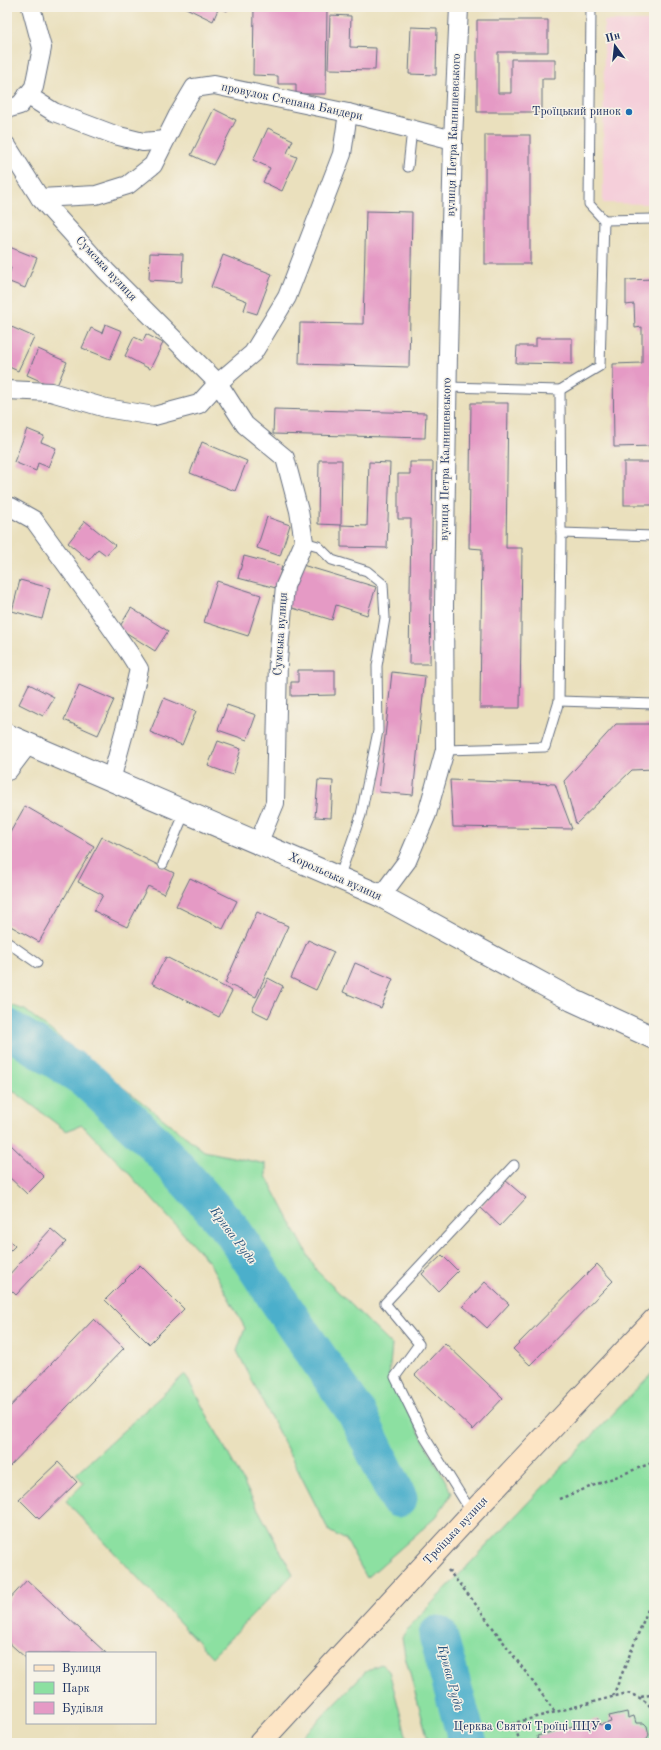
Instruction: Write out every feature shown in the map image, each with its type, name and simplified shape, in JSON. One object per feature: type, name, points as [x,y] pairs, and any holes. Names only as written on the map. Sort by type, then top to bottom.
[{"type":"main road","name":"Троїцька вулиця","points":[[260,1743],[472,1513],[654,1320]]},
{"type":"street","points":[[7,109],[20,105],[34,87],[42,48],[31,7]]},
{"type":"street","name":"вулиця Петра Калнишевського","points":[[381,896],[406,861],[427,814],[445,750],[444,605],[448,387],[453,140],[459,7]]},
{"type":"street","name":"провулок Степана Бандери","points":[[40,198],[96,195],[128,185],[153,165],[194,88],[214,85],[348,113],[453,140]]},
{"type":"street","points":[[27,95],[54,112],[115,135],[143,142],[165,140]]},
{"type":"street","points":[[7,390],[51,392],[106,408],[154,416],[199,404],[218,382],[253,353],[287,296],[342,154],[348,113]]},
{"type":"street","name":"Сумська вулиця","points":[[7,146],[40,198],[106,271],[218,382],[245,425],[285,458],[299,511],[304,542],[285,586],[278,660],[275,803],[258,844]]},
{"type":"street","points":[[11,508],[34,520],[84,588],[139,669],[125,729],[110,780]]},
{"type":"street","points":[[7,769],[16,739]]},
{"type":"street","name":"Хорольська вулиця","points":[[16,739],[381,896],[572,1000],[654,1038]]},
{"type":"lane","points":[[448,387],[560,390],[600,366],[604,220],[589,204],[591,7]]},
{"type":"lane","points":[[408,166],[412,129]]},
{"type":"lane","points":[[604,220],[654,219]]},
{"type":"lane","points":[[445,750],[545,747],[559,701],[561,533],[560,390]]},
{"type":"lane","points":[[561,533],[654,536]]},
{"type":"lane","points":[[304,542],[318,546],[332,560],[367,571],[383,584],[386,618],[378,666],[378,731],[361,815],[339,878]]},
{"type":"lane","points":[[559,701],[654,704]]},
{"type":"lane","points":[[164,864],[185,812]]},
{"type":"lane","points":[[7,942],[37,963]]},
{"type":"lane","points":[[472,1513],[424,1436],[395,1377],[419,1344],[385,1303],[514,1165]]},
{"type":"path","points":[[559,1499],[654,1462]]},
{"type":"path","points":[[435,1554],[471,1598],[555,1712]]},
{"type":"path","points":[[613,1697],[649,1607],[654,1609]]},
{"type":"path","points":[[520,1743],[514,1722],[627,1693],[640,1697],[654,1712]]},
{"type":"path","points":[[640,1697],[654,1694]]},
{"type":"shaded area","name":"Троїцький ринок","points":[[604,21],[654,21],[654,204],[603,203]]},
{"type":"green space","points":[[7,1004],[25,1010],[204,1151],[266,1164],[266,1176],[316,1270],[392,1345],[389,1376],[452,1493],[436,1517],[367,1578],[346,1540],[329,1531],[237,1351],[245,1328],[209,1262],[122,1166],[82,1125],[66,1131],[7,1086]]},
{"type":"green space","points":[[654,1371],[654,1743],[429,1743],[405,1656],[402,1637],[409,1627]]},
{"type":"green space","points":[[185,1374],[293,1574],[212,1657],[66,1501],[84,1483],[76,1474]]},
{"type":"green space","points":[[381,1664],[389,1671],[408,1743],[297,1743],[364,1673]]},
{"type":"building","points":[[184,7],[219,7],[213,21]]},
{"type":"building","points":[[219,7],[230,7],[227,11]]},
{"type":"building","points":[[254,7],[327,7],[326,94],[296,94],[296,84],[278,84],[278,76],[253,75]]},
{"type":"building","points":[[330,15],[351,16],[350,47],[376,48],[375,70],[328,69]]},
{"type":"building","points":[[477,20],[548,20],[548,52],[498,52],[498,93],[511,93],[511,59],[555,59],[555,79],[542,79],[542,112],[477,112]]},
{"type":"building","points":[[411,27],[437,28],[436,75],[409,74]]},
{"type":"building","points":[[214,109],[236,120],[213,165],[191,155]]},
{"type":"building","points":[[268,128],[293,140],[287,153],[297,157],[282,191],[263,182],[270,168],[253,160]]},
{"type":"building","points":[[485,135],[530,135],[530,264],[485,264]]},
{"type":"building","points":[[366,211],[412,212],[409,367],[299,364],[300,323],[363,324]]},
{"type":"building","points":[[7,246],[37,258],[25,288],[7,281],[11,268],[7,267]]},
{"type":"building","points":[[150,253],[183,254],[182,282],[149,280]]},
{"type":"building","points":[[223,255],[272,274],[257,314],[244,310],[247,301],[211,287]]},
{"type":"building","points":[[654,279],[654,364],[652,364],[653,446],[614,447],[613,364],[642,363],[642,327],[635,328],[634,304],[626,305],[626,280]]},
{"type":"building","points":[[105,324],[122,331],[110,359],[82,348],[91,328],[102,333]]},
{"type":"building","points":[[7,325],[34,337],[18,371],[7,366]]},
{"type":"building","points":[[146,334],[163,343],[150,369],[125,356],[134,337],[143,341]]},
{"type":"building","points":[[536,338],[572,338],[572,364],[516,363],[517,346],[536,346]]},
{"type":"building","points":[[38,349],[67,362],[56,388],[27,375]]},
{"type":"building","points":[[471,403],[508,403],[506,548],[522,548],[520,708],[480,708],[482,549],[469,548]]},
{"type":"building","points":[[274,409],[426,413],[425,438],[273,434]]},
{"type":"building","points":[[27,429],[44,436],[41,442],[56,448],[48,467],[38,463],[36,471],[14,462]]},
{"type":"building","points":[[202,442],[247,461],[235,491],[190,473]]},
{"type":"building","points":[[319,460],[342,460],[341,525],[318,524]]},
{"type":"building","points":[[369,462],[390,463],[387,548],[341,547],[341,525],[367,526]]},
{"type":"building","points":[[410,462],[433,462],[430,664],[409,664],[411,519],[398,519],[398,474],[410,474]]},
{"type":"building","points":[[624,462],[654,462],[654,505],[624,505]]},
{"type":"building","points":[[267,517],[290,525],[280,556],[257,548]]},
{"type":"building","points":[[85,521],[115,545],[106,555],[98,549],[89,560],[68,543]]},
{"type":"building","points":[[244,556],[282,566],[276,588],[238,578]]},
{"type":"building","points":[[299,564],[376,587],[367,615],[336,605],[332,620],[286,606]]},
{"type":"building","points":[[20,580],[50,588],[42,619],[12,611]]},
{"type":"building","points":[[217,581],[261,595],[248,636],[204,622]]},
{"type":"building","points":[[131,608],[168,631],[155,651],[119,628]]},
{"type":"building","points":[[298,670],[335,670],[335,695],[291,696],[291,682],[298,682]]},
{"type":"building","points":[[392,672],[425,676],[413,795],[379,792]]},
{"type":"building","points":[[29,684],[54,697],[43,716],[19,704]]},
{"type":"building","points":[[79,685],[114,700],[98,735],[64,720]]},
{"type":"building","points":[[164,698],[196,711],[182,745],[150,732]]},
{"type":"building","points":[[227,705],[256,715],[247,740],[218,730]]},
{"type":"building","points":[[616,724],[654,724],[654,769],[632,770],[576,824],[564,781]]},
{"type":"building","points":[[218,741],[241,749],[233,775],[208,766]]},
{"type":"building","points":[[318,780],[333,781],[331,818],[315,817]]},
{"type":"building","points":[[450,780],[555,784],[572,829],[453,827]]},
{"type":"building","points":[[25,806],[94,846],[39,942],[7,924],[7,838]]},
{"type":"building","points":[[102,837],[174,873],[164,894],[148,886],[127,927],[94,911],[103,895],[78,882]]},
{"type":"building","points":[[190,878],[237,901],[223,929],[176,906]]},
{"type":"building","points":[[257,912],[288,926],[256,997],[225,983]]},
{"type":"building","points":[[308,940],[334,952],[316,990],[291,978]]},
{"type":"building","points":[[166,957],[232,991],[219,1017],[152,983]]},
{"type":"building","points":[[355,963],[393,979],[381,1008],[343,992]]},
{"type":"building","points":[[268,978],[283,986],[268,1018],[252,1010]]},
{"type":"building","points":[[7,1141],[44,1177],[27,1194],[7,1175]]},
{"type":"building","points":[[505,1180],[526,1198],[500,1226],[480,1207]]},
{"type":"building","points":[[51,1229],[66,1242],[16,1295],[7,1286],[7,1277]]},
{"type":"building","points":[[7,1238],[15,1246],[7,1254]]},
{"type":"building","points":[[442,1255],[458,1271],[438,1291],[422,1274]]},
{"type":"building","points":[[597,1264],[613,1281],[530,1365],[513,1349]]},
{"type":"building","points":[[140,1265],[184,1309],[149,1344],[105,1300]]},
{"type":"building","points":[[485,1282],[509,1304],[487,1328],[463,1306]]},
{"type":"building","points":[[94,1319],[124,1348],[7,1469],[7,1410]]},
{"type":"building","points":[[445,1343],[503,1398],[473,1430],[415,1375]]},
{"type":"building","points":[[58,1462],[77,1482],[39,1519],[19,1499]]},
{"type":"building","points":[[27,1580],[105,1652],[26,1652],[26,1658],[7,1641],[7,1602]]},
{"type":"building","name":"Церква Святої Троїці ПЦУ","points":[[627,1712],[628,1718],[634,1716],[636,1723],[644,1723],[647,1726],[649,1735],[644,1743],[539,1743],[537,1736],[598,1719],[600,1725],[611,1722],[609,1716]]},
{"type":"waterway","name":"Крива Руда","points":[[7,1028],[85,1078],[155,1144],[231,1229],[297,1328],[356,1412],[398,1498]]},
{"type":"waterway","name":"Крива Руда","points":[[438,1635],[468,1743]]},
{"type":"place","name":"Троїцький ринок","points":[[629,112]]},
{"type":"place","name":"Церква Святої Троїці ПЦУ","points":[[608,1727]]}]
